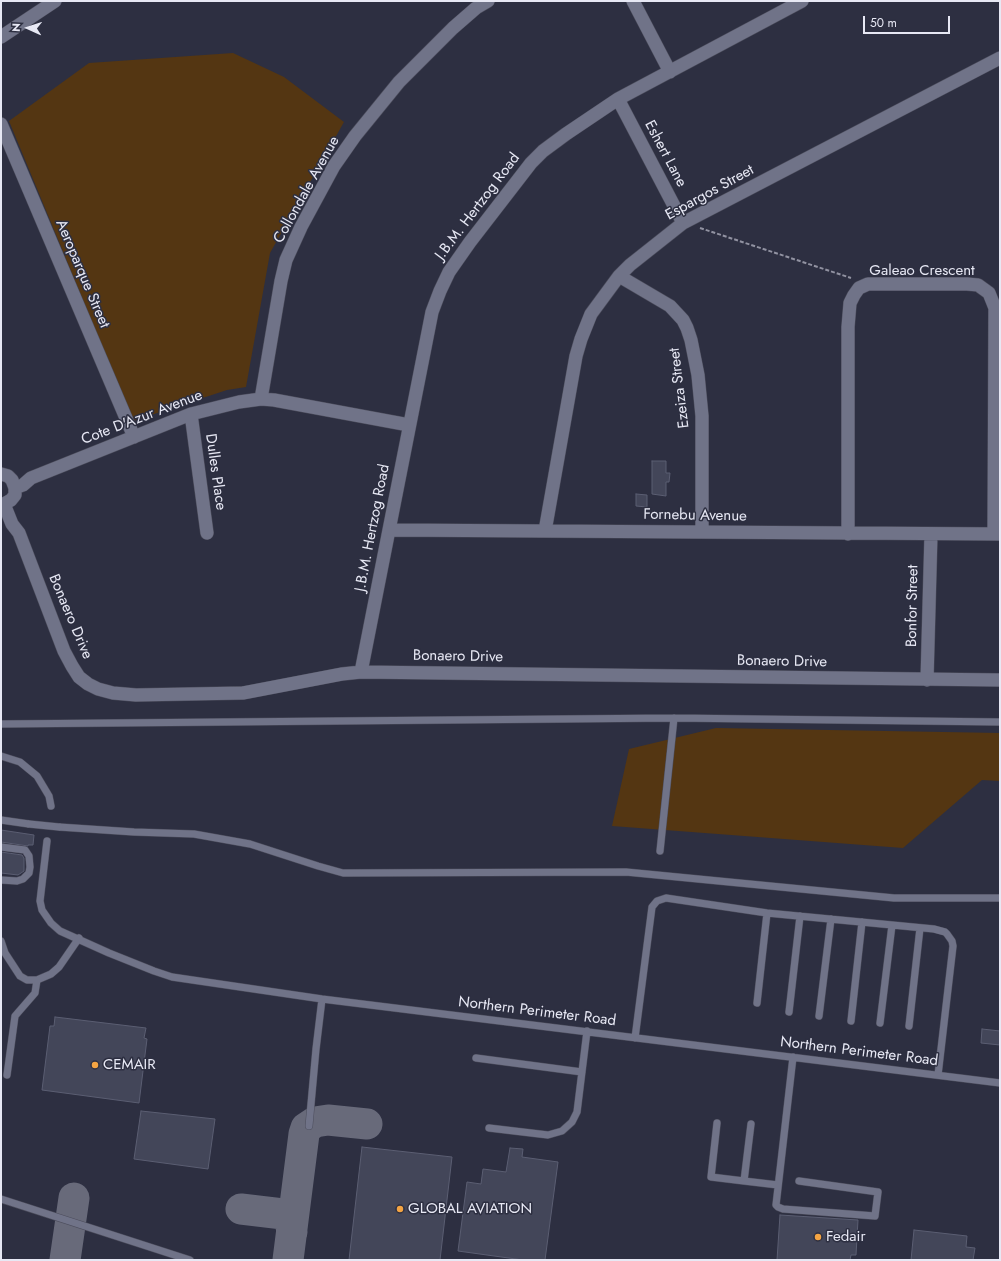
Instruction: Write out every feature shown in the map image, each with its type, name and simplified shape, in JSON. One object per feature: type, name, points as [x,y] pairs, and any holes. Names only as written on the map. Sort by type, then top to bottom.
[{"type":"street","points":[[1,36],[55,1]]},
{"type":"street","name":"Collondale Avenue","points":[[261,399],[281,281],[286,260],[301,227],[334,166],[355,136],[399,82],[453,28],[473,5],[488,1]]},
{"type":"street","points":[[633,1],[670,72]]},
{"type":"street","name":"J.B.M. Hertzog Road","points":[[362,672],[432,312],[449,272],[531,162],[543,151],[618,99],[802,1]]},
{"type":"street","name":"Espargos Street","points":[[545,531],[576,356],[591,314],[619,276],[640,256],[683,223],[1000,58]]},
{"type":"street","name":"Eshert Lane","points":[[618,99],[683,223]]},
{"type":"street","name":"Aeroparque Street","points":[[1,124],[134,436]]},
{"type":"street","name":"Ezeiza Street","points":[[619,276],[670,306],[683,320],[691,340],[698,376],[702,416],[702,532]]},
{"type":"street","name":"Galeao Crescent","points":[[848,534],[849,311],[854,295],[859,288],[868,284],[967,284],[978,285],[989,293],[995,308],[996,321],[997,534]]},
{"type":"street","name":"Cote D'Azur Avenue","points":[[6,487],[20,477],[31,478],[191,414],[261,399],[274,400],[409,425]]},
{"type":"street","name":"Dulles Place","points":[[191,414],[207,533]]},
{"type":"street","name":"Bonaero Drive","points":[[6,487],[20,524],[19,532],[64,651],[78,677],[98,689],[113,693],[136,695],[243,693],[342,674],[362,672],[1000,680]]},
{"type":"street","name":"Fornebu Avenue","points":[[390,530],[997,534]]},
{"type":"street","name":"Bonfor Street","points":[[927,680],[931,534]]},
{"type":"lane","points":[[660,851],[674,718]]},
{"type":"lane","points":[[1,724],[674,718],[1000,722]]},
{"type":"lane","points":[[1,756],[10,757],[34,772],[49,796],[51,806]]},
{"type":"lane","points":[[1,820],[59,827],[194,834],[250,844],[343,873],[626,872],[894,898],[1000,898]]},
{"type":"lane","name":"Northern Perimeter Road","points":[[47,842],[40,901],[42,910],[51,923],[60,930],[109,953],[154,972],[172,977],[322,999],[1000,1082]]},
{"type":"lane","points":[[1,847],[25,850],[29,856],[30,867],[27,876],[23,879],[17,881],[1,880]]},
{"type":"lane","points":[[635,1038],[652,907],[657,901],[666,898],[767,913],[920,928],[944,932],[950,937],[953,946],[938,1075]]},
{"type":"lane","points":[[757,1003],[767,913]]},
{"type":"lane","points":[[789,1012],[800,916]]},
{"type":"lane","points":[[819,1016],[831,919]]},
{"type":"lane","points":[[851,1020],[862,922]]},
{"type":"lane","points":[[880,1023],[892,925]]},
{"type":"lane","points":[[909,1026],[920,928]]},
{"type":"lane","points":[[1,941],[3,955],[20,976],[27,980],[37,980],[51,974],[59,967],[79,938]]},
{"type":"lane","points":[[7,1075],[15,1016],[35,994],[37,980]]},
{"type":"lane","points":[[309,1126],[322,999]]},
{"type":"lane","points":[[489,1128],[548,1135],[562,1131],[572,1122],[577,1112],[587,1032]]},
{"type":"lane","points":[[793,1057],[776,1202],[778,1208],[875,1216],[878,1192],[799,1181]]},
{"type":"lane","points":[[476,1058],[582,1072]]},
{"type":"lane","points":[[717,1123],[710,1177],[778,1185]]},
{"type":"lane","points":[[744,1181],[751,1124]]},
{"type":"lane","points":[[1,1199],[190,1260]]},
{"type":"path","points":[[683,223],[868,284]]},
{"type":"shaded area","points":[[233,53],[284,77],[344,122],[270,253],[246,387],[227,390],[133,421],[9,121],[89,63]]},
{"type":"shaded area","points":[[716,728],[1000,733],[1000,781],[982,780],[903,848],[612,826],[629,749]]},
{"type":"building","points":[[652,461],[666,461],[666,473],[670,473],[669,482],[666,482],[666,496],[652,494]]},
{"type":"building","points":[[636,494],[647,495],[647,507],[636,506]]},
{"type":"building","points":[[1,830],[34,835],[33,845],[28,846],[1,842]]},
{"type":"building","points":[[1,852],[22,855],[24,858],[24,871],[18,875],[1,873]]},
{"type":"building","name":"CEMAIR","points":[[55,1017],[146,1028],[144,1038],[147,1039],[139,1103],[42,1090],[50,1026],[54,1026]]},
{"type":"building","points":[[982,1029],[1000,1031],[1000,1045],[981,1043]]},
{"type":"building","points":[[141,1111],[215,1119],[208,1169],[134,1159]]},
{"type":"building","name":"GLOBAL AVIATION","points":[[362,1147],[452,1157],[440,1260],[349,1260]]},
{"type":"building","points":[[510,1148],[523,1149],[522,1157],[558,1162],[545,1260],[523,1260],[458,1251],[467,1182],[481,1184],[483,1169],[506,1172]]},
{"type":"building","name":"Fedair","points":[[780,1215],[858,1220],[856,1255],[851,1255],[850,1260],[777,1260]]},
{"type":"building","points":[[914,1230],[967,1236],[966,1247],[975,1248],[973,1260],[911,1260]]},
{"type":"taxiway","points":[[288,1260],[306,1128],[315,1122],[328,1120],[367,1124]]},
{"type":"taxiway","points":[[65,1260],[74,1198]]},
{"type":"taxiway","points":[[241,1209],[283,1214],[290,1221],[292,1232]]},
{"type":"place","name":"CEMAIR","points":[[95,1065]]},
{"type":"place","name":"GLOBAL AVIATION","points":[[400,1209]]},
{"type":"place","name":"Fedair","points":[[818,1237]]}]
